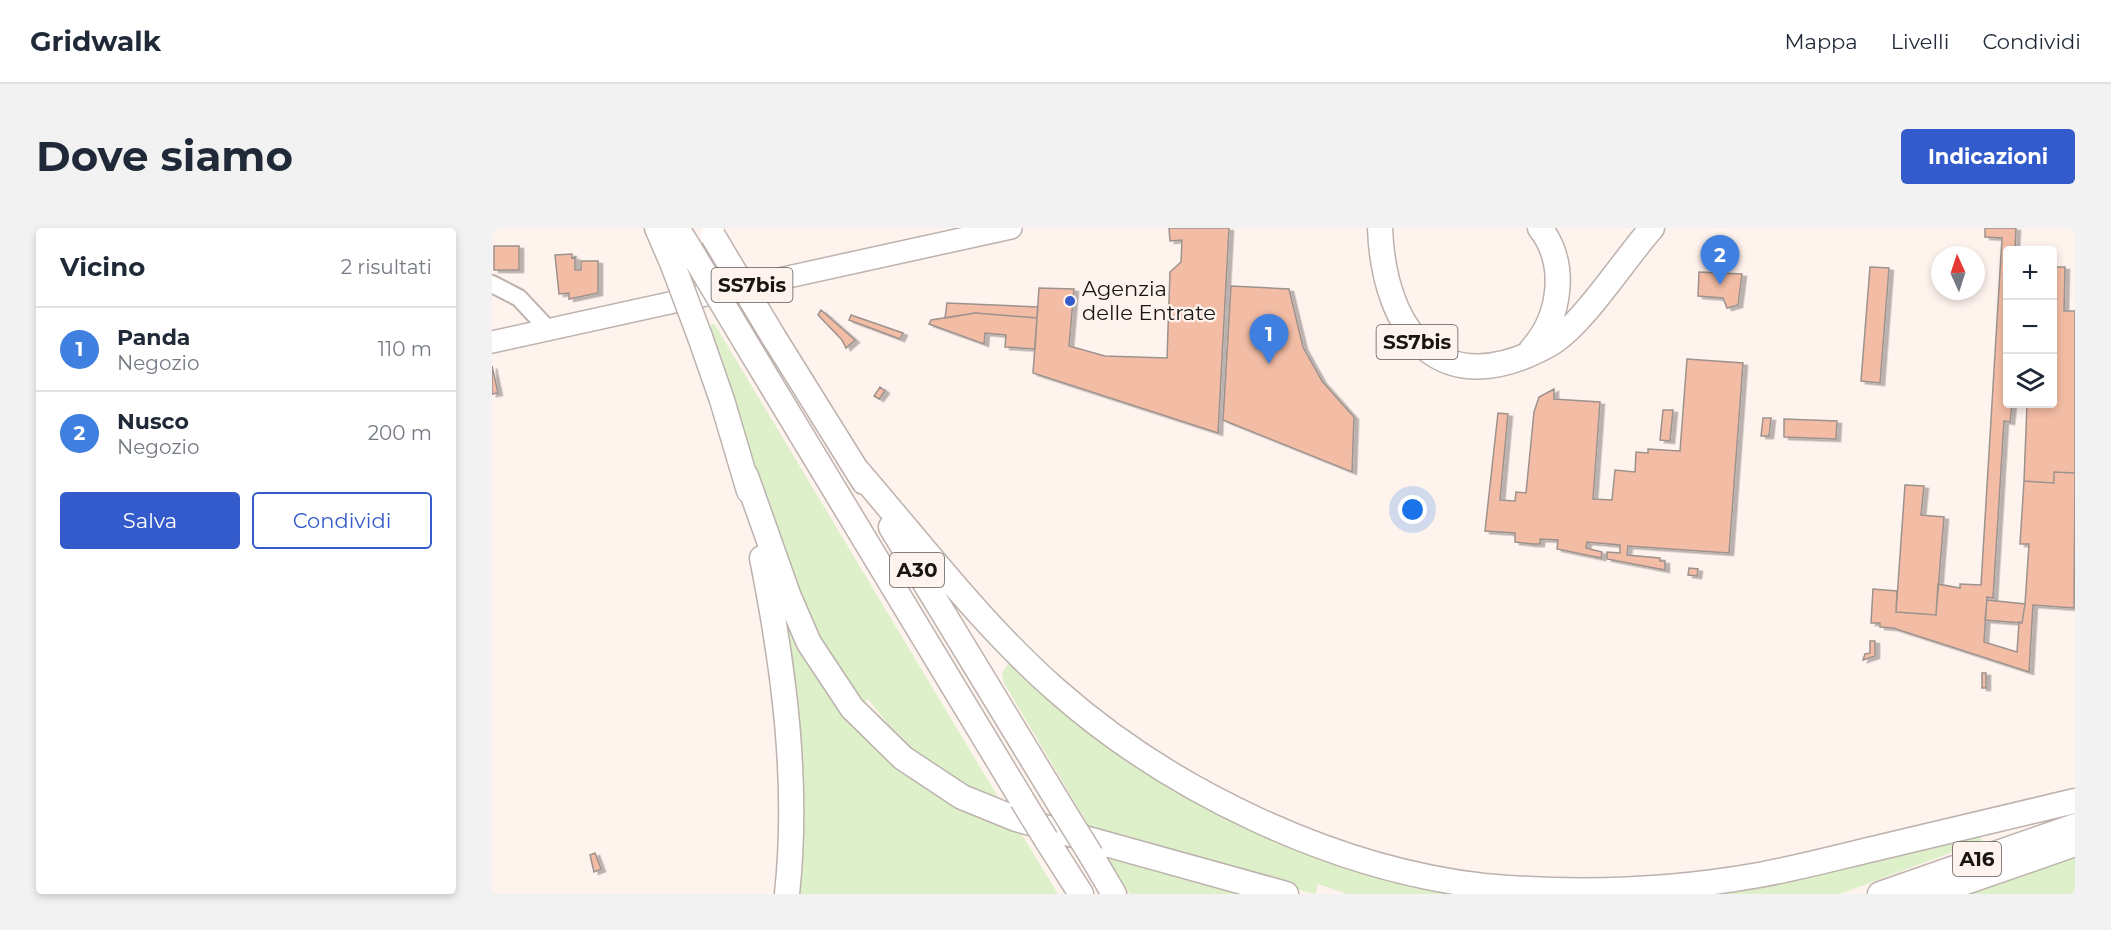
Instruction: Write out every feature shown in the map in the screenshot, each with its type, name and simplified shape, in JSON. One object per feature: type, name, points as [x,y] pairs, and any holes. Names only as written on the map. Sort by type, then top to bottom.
[{"type":"highway","points":[[657,228],[682,258],[700,337],[789,597],[809,643],[852,708],[903,758],[962,797],[1016,819],[1286,894]]},
{"type":"highway","name":"A30","points":[[677,228],[682,258],[752,353],[1081,894]]},
{"type":"highway","name":"SS7bis","points":[[1380,228],[1384,262],[1392,296],[1404,322],[1420,346],[1440,360],[1478,366],[1499,363],[1551,344],[1579,317],[1652,228]]},
{"type":"highway","points":[[1530,352],[1540,341],[1549,320],[1556,297],[1559,273],[1555,252],[1540,228]]},
{"type":"highway","name":"A30","points":[[711,232],[1114,894]]},
{"type":"highway","points":[[857,470],[1010,645],[1055,689],[1099,725],[1198,789],[1308,841],[1392,868],[1446,880],[1525,889],[1604,890],[1672,887],[1802,867],[2075,801]]},
{"type":"highway","points":[[746,476],[765,573],[788,717],[790,867],[787,894]]},
{"type":"highway","name":"A16","points":[[1880,894],[2075,826]]},
{"type":"highway","name":"A16","points":[[1931,894],[2075,844]]},
{"type":"main road","name":"SS7bis","points":[[492,342],[1011,228]]},
{"type":"street","points":[[492,284],[519,298],[549,330]]},
{"type":"green space","points":[[714,323],[1004,807],[984,799],[913,756],[868,699],[860,707],[811,629],[704,329]]},
{"type":"green space","points":[[784,608],[841,704],[1017,827],[1058,894],[789,894]]},
{"type":"green space","points":[[1011,659],[1196,797],[1505,894],[1347,894],[1318,884],[1316,894],[1314,894],[1093,833],[1004,683],[1002,673]]},
{"type":"green space","points":[[1980,831],[1982,841],[1840,894],[1661,894]]},
{"type":"green space","points":[[2075,856],[2075,894],[1963,894]]},
{"type":"green space","points":[[1107,857],[1255,894],[1130,894]]},
{"type":"building","points":[[1169,228],[1229,228],[1218,433],[1033,373],[1039,288],[1074,289],[1069,346],[1105,356],[1167,358],[1170,272],[1181,262],[1182,240],[1170,241]]},
{"type":"building","points":[[1985,228],[2016,228],[2015,246],[2003,246],[2003,408],[2012,408],[2010,422],[2004,421],[1993,598],[1987,597],[1984,642],[2017,652],[2019,622],[2022,623],[2025,604],[2029,544],[2020,544],[2024,481],[2054,483],[2054,472],[2075,473],[2074,608],[2033,605],[2029,672],[1893,628],[1880,627],[1880,623],[1871,623],[1873,589],[1897,591],[1896,612],[1936,615],[1938,584],[1960,588],[1960,584],[1981,585],[2002,238],[1985,237]]},
{"type":"building","points":[[494,246],[519,246],[519,270],[494,270]]},
{"type":"building","points":[[572,254],[572,258],[575,257],[575,270],[581,270],[581,261],[598,261],[598,293],[569,299],[569,293],[559,294],[555,255]]},
{"type":"building","points":[[1870,267],[1889,268],[1880,383],[1861,381]]},
{"type":"building","points":[[2057,267],[2065,267],[2064,311],[2075,311],[2075,473],[2054,472],[2054,483],[2024,481],[2027,408],[2057,408]]},
{"type":"building","points":[[1699,272],[1742,274],[1738,305],[1727,308],[1723,298],[1698,296]]},
{"type":"building","points":[[1231,286],[1289,289],[1303,347],[1322,381],[1354,417],[1352,472],[1223,420]]},
{"type":"building","points":[[947,303],[1038,307],[1037,318],[975,313],[945,318]]},
{"type":"building","points":[[821,310],[855,340],[846,348],[842,340],[818,315]]},
{"type":"building","points":[[975,313],[1037,318],[1035,349],[1005,347],[1006,335],[985,333],[984,344],[929,324],[931,320]]},
{"type":"building","points":[[851,315],[903,333],[900,339],[849,320]]},
{"type":"building","points":[[1687,359],[1743,363],[1729,553],[1628,546],[1627,555],[1660,558],[1660,561],[1665,561],[1665,570],[1607,559],[1607,552],[1620,553],[1620,545],[1587,542],[1586,548],[1602,552],[1601,558],[1557,549],[1558,540],[1540,539],[1540,544],[1515,542],[1515,533],[1485,531],[1498,413],[1508,414],[1500,500],[1515,501],[1516,492],[1526,493],[1534,412],[1539,397],[1554,389],[1554,399],[1600,402],[1593,499],[1612,500],[1615,470],[1635,472],[1636,452],[1648,453],[1648,449],[1680,451]]},
{"type":"building","points":[[492,366],[498,393],[492,394]]},
{"type":"building","points":[[880,387],[885,391],[879,399],[874,396]]},
{"type":"building","points":[[1663,410],[1673,410],[1670,441],[1660,440]]},
{"type":"building","points":[[1763,418],[1771,418],[1769,436],[1761,436]]},
{"type":"building","points":[[1784,419],[1837,421],[1836,439],[1784,437]]},
{"type":"building","points":[[1905,485],[1924,486],[1921,515],[1944,517],[1936,615],[1896,612]]},
{"type":"building","points":[[1689,568],[1698,569],[1697,576],[1688,575]]},
{"type":"building","points":[[1987,600],[2025,604],[2022,623],[1985,620]]},
{"type":"building","points":[[1870,641],[1875,641],[1875,656],[1863,660],[1865,654],[1870,653]]},
{"type":"building","points":[[1982,673],[1986,673],[1986,688],[1982,688]]},
{"type":"building","points":[[595,853],[601,869],[594,872],[590,855]]},
{"type":"place","name":"Nusco","points":[[1720,285]]},
{"type":"place","name":"Agenzia delle Entrate","points":[[1070,301]]},
{"type":"place","name":"Panda","points":[[1269,364]]}]
